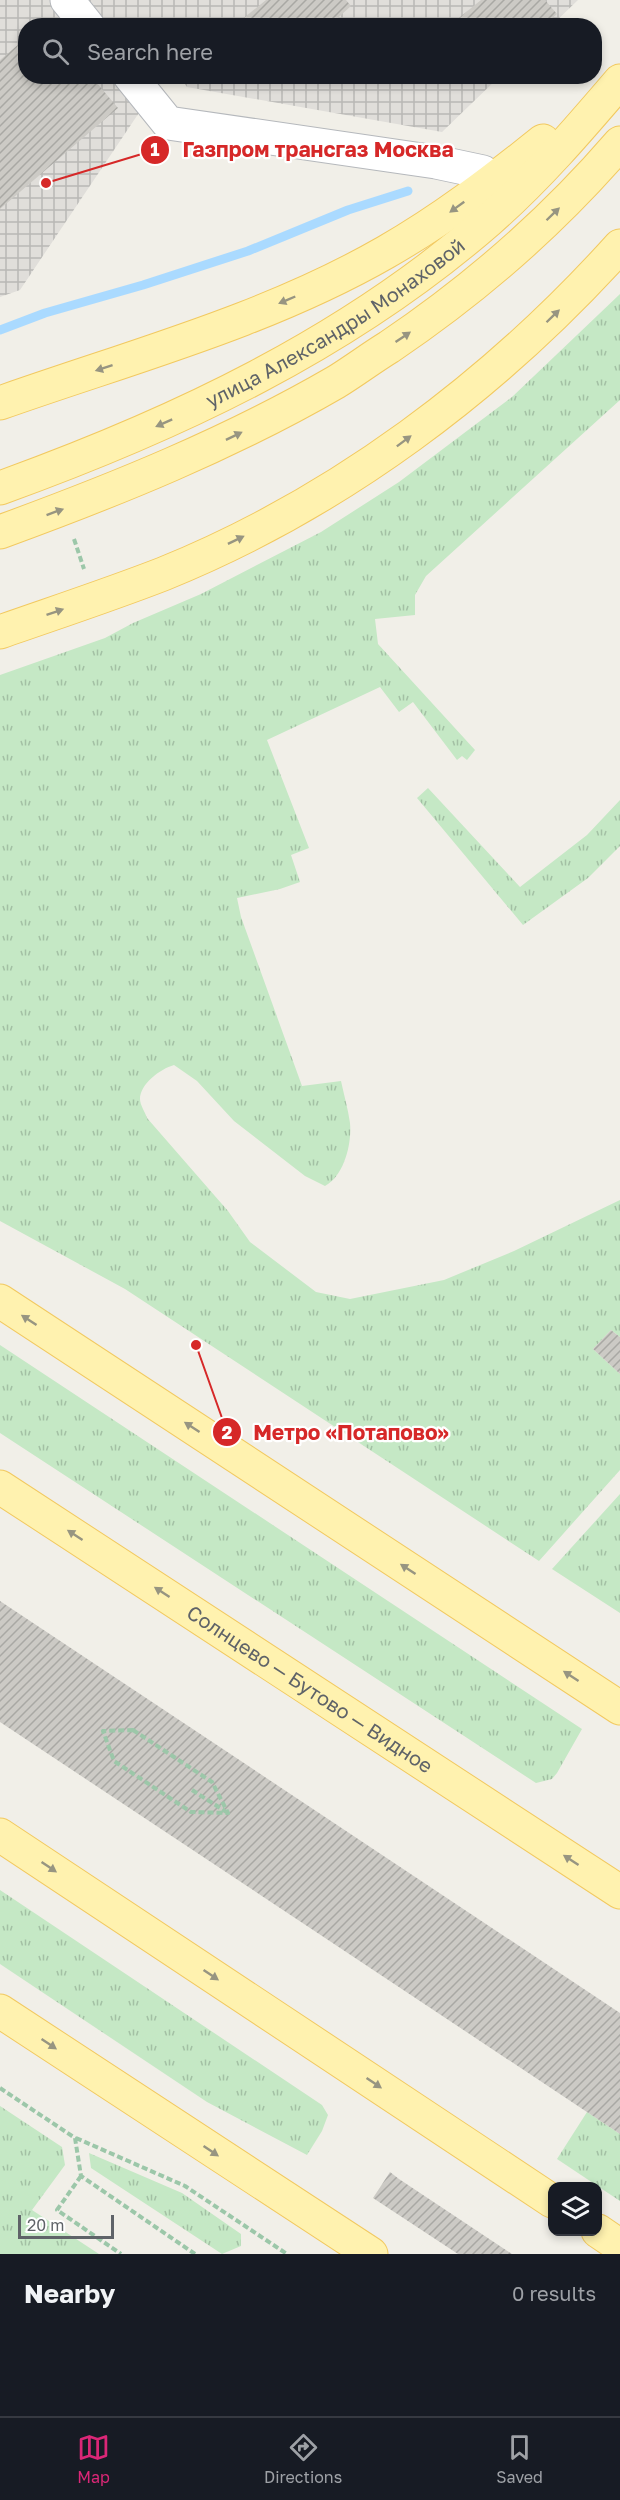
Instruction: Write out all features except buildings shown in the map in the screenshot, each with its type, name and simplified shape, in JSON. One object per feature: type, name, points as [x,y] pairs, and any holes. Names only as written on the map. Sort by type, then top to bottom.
[{"type":"main road","name":"улица Александры Монаховой","points":[[0,488],[134,437],[217,399],[316,346],[415,280],[490,219],[502,189],[570,138],[620,81]]},
{"type":"main road","name":"улица Александры Монаховой","points":[[0,532],[161,469],[235,436],[337,381],[439,313],[518,249],[589,179],[620,143]]},
{"type":"main road","points":[[0,403],[190,340],[310,290],[386,252],[447,214],[502,189]]},
{"type":"main road","points":[[0,632],[163,574],[233,542],[354,475],[408,437],[510,356],[564,305],[620,246]]},
{"type":"main road","points":[[0,1301],[620,1708]]},
{"type":"main road","name":"Солнцево — Бутово — Видное","points":[[0,1487],[620,1892]]},
{"type":"main road","points":[[0,1835],[548,2198]]},
{"type":"main road","points":[[0,2011],[371,2254]]},
{"type":"main road","points":[[602,2234],[620,2246]]},
{"type":"lane","points":[[67,0],[82,18]]},
{"type":"lane","points":[[136,84],[168,123],[436,162],[483,172],[502,189]]},
{"type":"path","points":[[133,1730],[212,1782],[228,1813],[191,1812],[114,1761],[103,1731],[133,1730]]},
{"type":"path","points":[[192,1790],[228,1813]]},
{"type":"path","points":[[0,2088],[75,2138],[185,2186],[286,2254]]},
{"type":"path","points":[[75,2138],[81,2176],[57,2210],[122,2254]]},
{"type":"path","points":[[81,2176],[195,2254]]},
{"type":"shaded area","points":[[0,0],[578,0],[559,18],[18,18],[18,84],[158,84],[20,290],[0,297]]},
{"type":"shaded area","points":[[185,84],[492,84],[442,132],[187,87]]},
{"type":"green space","points":[[620,294],[620,400],[426,576],[415,595],[415,615],[375,619],[378,644],[475,750],[467,760],[462,756],[457,760],[413,702],[399,712],[380,687],[267,740],[309,848],[291,855],[300,882],[280,889],[237,898],[241,917],[302,1086],[341,1081],[350,1131],[348,1150],[342,1167],[332,1181],[325,1186],[305,1176],[234,1121],[197,1081],[174,1065],[163,1070],[147,1083],[140,1099],[147,1118],[228,1211],[250,1242],[316,1292],[350,1299],[444,1280],[514,1251],[620,1200],[620,1337],[611,1330],[593,1349],[620,1374],[620,1470],[539,1561],[125,1289],[0,1221],[0,675],[105,638],[133,623],[201,594],[321,532],[399,482],[512,397]]},
{"type":"green space","points":[[428,788],[520,887],[587,835],[620,800],[620,846],[588,878],[523,925],[417,798]]},
{"type":"green space","points":[[0,1345],[582,1729],[557,1773],[552,1779],[536,1783],[0,1433]]},
{"type":"green space","points":[[620,1494],[620,1613],[552,1569]]},
{"type":"green space","points":[[0,1890],[322,2105],[328,2115],[322,2131],[307,2155],[207,2102],[0,1964]]},
{"type":"green space","points":[[0,2106],[62,2147],[65,2165],[32,2210],[99,2254],[0,2254]]},
{"type":"green space","points":[[587,2112],[620,2134],[620,2201],[602,2189],[602,2182],[592,2182],[557,2159]]},
{"type":"green space","points":[[89,2153],[182,2193],[241,2234],[241,2246],[222,2254],[91,2168]]},
{"type":"waterway","points":[[0,330],[45,313],[143,285],[248,251],[348,210],[408,191]]},
{"type":"place","name":"Газпром трансгаз Москва","points":[[46,183]]},
{"type":"place","name":"Метро «Потапово»","points":[[196,1345]]}]
